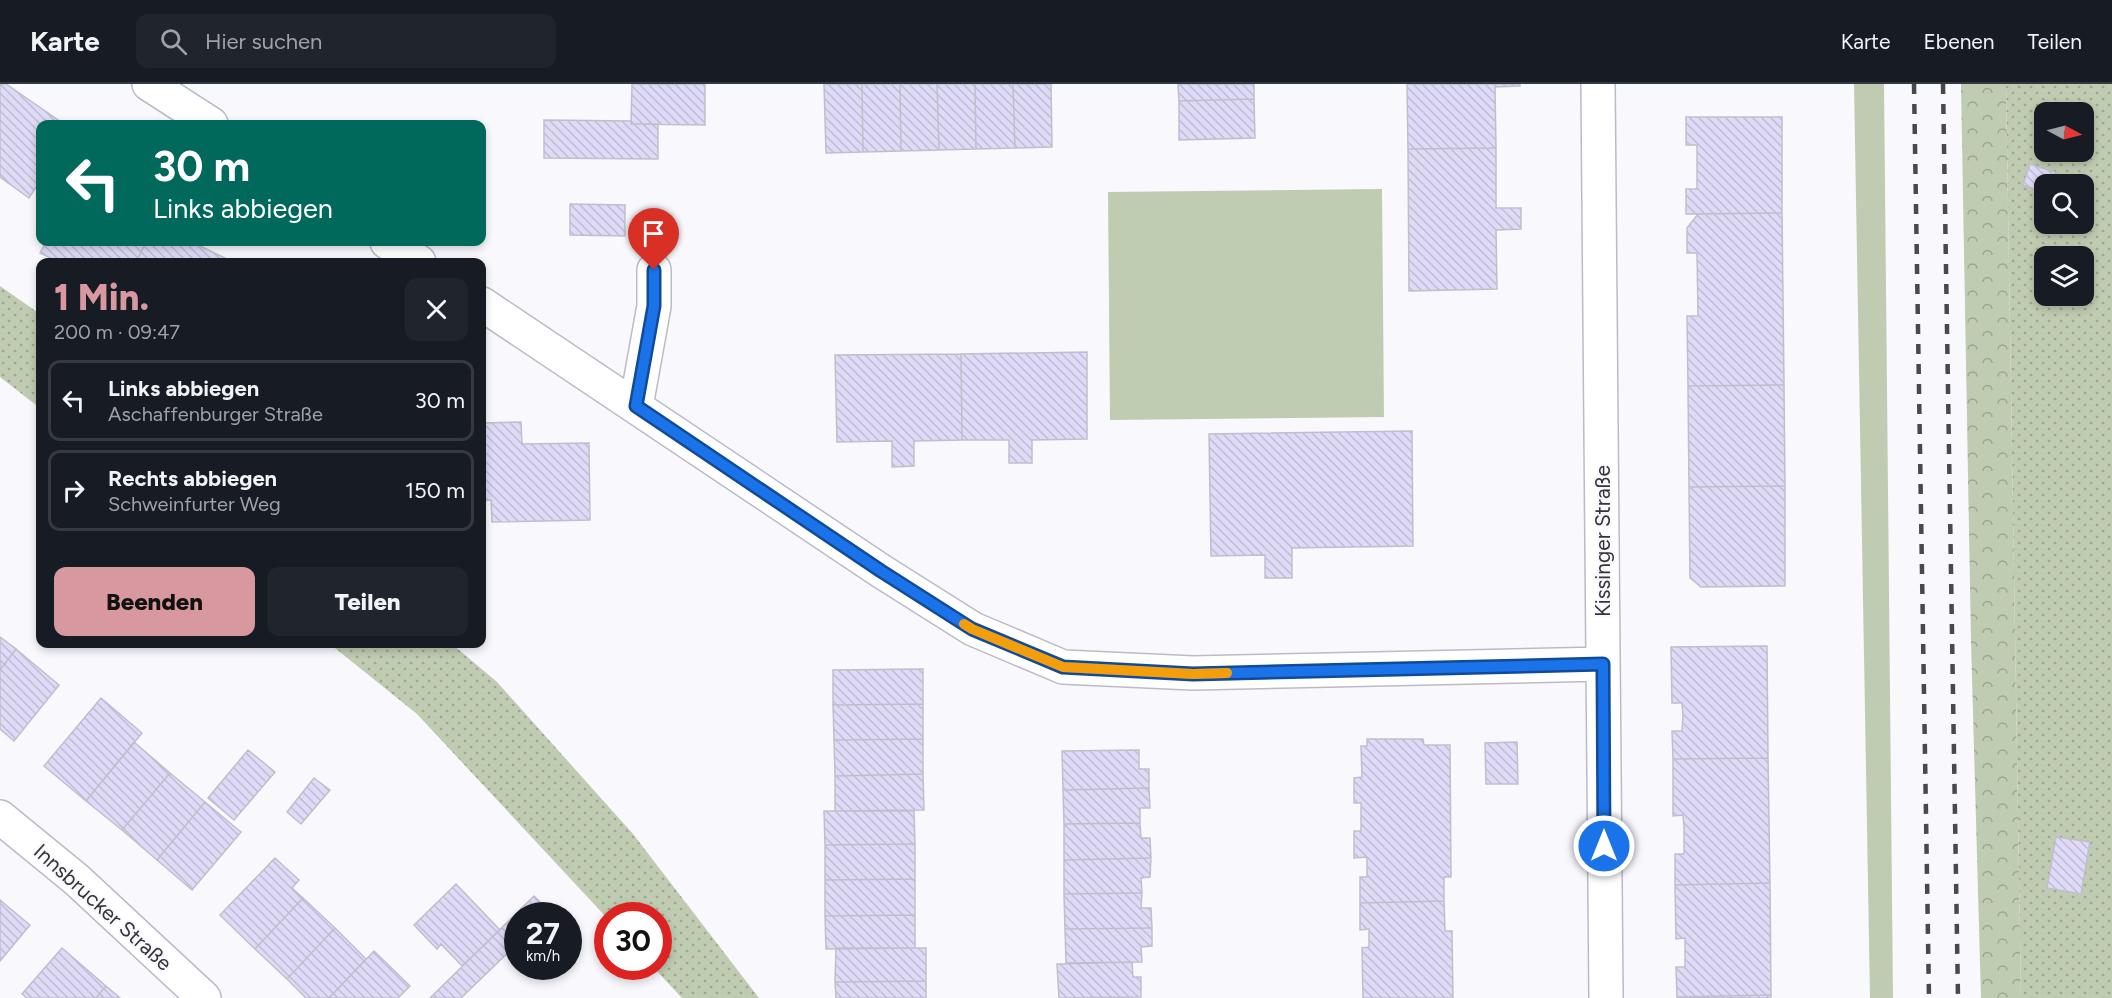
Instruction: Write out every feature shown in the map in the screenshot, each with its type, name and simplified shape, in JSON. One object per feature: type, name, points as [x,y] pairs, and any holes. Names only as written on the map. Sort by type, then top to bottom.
[{"type":"street","points":[[150,84],[205,120]]},
{"type":"street","name":"Kissinger Straße","points":[[1598,84],[1606,998]]},
{"type":"street","points":[[393,246],[413,258]]},
{"type":"street","points":[[636,406],[654,306],[654,270]]},
{"type":"street","points":[[486,307],[881,571],[972,629],[1063,667],[1193,674],[1603,664]]},
{"type":"street","name":"Innsbrucker Straße","points":[[0,817],[77,880],[204,998]]},
{"type":"green space","points":[[1854,84],[1884,84],[1893,998],[1870,998]]},
{"type":"green space","points":[[1961,84],[2006,84],[2021,998],[1981,998],[1971,642]]},
{"type":"green space","points":[[2006,84],[2112,84],[2112,998],[2021,998]]},
{"type":"green space","points":[[1382,189],[1384,417],[1110,420],[1108,192]]},
{"type":"green space","points":[[0,286],[36,311],[36,405],[0,377]]},
{"type":"green space","points":[[335,648],[457,648],[497,682],[633,834],[759,998],[682,998],[665,980],[672,980],[672,902],[594,902],[594,904],[417,714]]},
{"type":"building","points":[[0,84],[6,84],[58,120],[36,120],[36,187],[29,198],[0,177]]},
{"type":"building","points":[[632,84],[705,84],[705,125],[631,124]]},
{"type":"building","points":[[824,84],[862,84],[863,152],[826,153]]},
{"type":"building","points":[[862,84],[900,84],[901,151],[863,152]]},
{"type":"building","points":[[900,84],[937,84],[939,150],[901,151]]},
{"type":"building","points":[[937,84],[975,84],[976,149],[939,150]]},
{"type":"building","points":[[975,84],[1013,84],[1015,148],[976,149]]},
{"type":"building","points":[[1013,84],[1051,84],[1052,147],[1015,148]]},
{"type":"building","points":[[1178,84],[1254,84],[1254,99],[1179,101]]},
{"type":"building","points":[[1407,84],[1520,84],[1520,86],[1495,87],[1496,148],[1408,149]]},
{"type":"building","points":[[1254,99],[1255,138],[1179,140],[1179,101]]},
{"type":"building","points":[[1686,117],[1782,117],[1782,213],[1686,214],[1686,189],[1697,189],[1697,145],[1686,145]]},
{"type":"building","points":[[544,120],[631,121],[631,124],[658,124],[658,159],[544,158]]},
{"type":"building","points":[[1496,148],[1496,208],[1521,208],[1521,229],[1496,230],[1497,289],[1409,291],[1408,149]]},
{"type":"building","points":[[2030,164],[2055,172],[2054,174],[2034,174],[2034,189],[2023,185]]},
{"type":"building","points":[[570,204],[625,205],[625,236],[570,235]]},
{"type":"building","points":[[1782,213],[1784,385],[1688,386],[1687,316],[1698,316],[1697,253],[1687,253],[1687,228],[1698,214]]},
{"type":"building","points":[[44,246],[144,246],[138,258],[51,258],[40,253]]},
{"type":"building","points":[[144,246],[200,246],[225,258],[138,258]]},
{"type":"building","points":[[1087,352],[1087,439],[1032,440],[1032,463],[1009,463],[1009,440],[962,440],[961,354]]},
{"type":"building","points":[[961,354],[962,440],[914,441],[914,466],[892,467],[892,441],[837,442],[835,355]]},
{"type":"building","points":[[1784,385],[1785,486],[1689,487],[1688,386]]},
{"type":"building","points":[[521,422],[522,444],[589,443],[590,520],[492,522],[491,500],[486,501],[486,423]]},
{"type":"building","points":[[1412,431],[1413,546],[1292,548],[1292,578],[1265,578],[1265,555],[1211,556],[1209,434]]},
{"type":"building","points":[[1785,486],[1785,586],[1701,587],[1690,578],[1689,487]]},
{"type":"building","points":[[0,637],[16,649],[0,670]]},
{"type":"building","points":[[1767,646],[1768,758],[1673,759],[1672,731],[1682,731],[1683,715],[1682,703],[1672,703],[1671,647]]},
{"type":"building","points":[[16,649],[59,685],[14,741],[0,729],[0,670]]},
{"type":"building","points":[[923,669],[923,704],[833,705],[833,670]]},
{"type":"building","points":[[101,698],[142,733],[86,801],[44,766]]},
{"type":"building","points":[[923,704],[923,739],[834,740],[833,705]]},
{"type":"building","points":[[923,739],[923,774],[835,776],[834,740]]},
{"type":"building","points":[[1367,739],[1423,739],[1424,745],[1450,745],[1451,877],[1444,877],[1444,901],[1360,903],[1360,877],[1367,877],[1367,857],[1354,858],[1354,831],[1361,831],[1361,803],[1354,803],[1354,778],[1362,777],[1361,746],[1367,746]]},
{"type":"building","points":[[134,742],[170,773],[122,830],[86,801]]},
{"type":"building","points":[[1517,742],[1518,784],[1486,784],[1485,743]]},
{"type":"building","points":[[248,750],[275,772],[234,820],[208,798]]},
{"type":"building","points":[[1139,750],[1139,769],[1149,769],[1149,788],[1063,790],[1062,751]]},
{"type":"building","points":[[1768,758],[1770,883],[1675,885],[1675,854],[1684,854],[1684,827],[1683,815],[1673,816],[1673,759]]},
{"type":"building","points":[[170,773],[205,802],[157,860],[122,830]]},
{"type":"building","points":[[923,774],[924,810],[835,811],[835,776]]},
{"type":"building","points":[[314,778],[330,790],[301,824],[287,812]]},
{"type":"building","points":[[1149,788],[1150,808],[1140,808],[1140,823],[1064,824],[1063,790]]},
{"type":"building","points":[[205,802],[241,832],[192,890],[157,860]]},
{"type":"building","points":[[824,811],[914,811],[915,844],[825,845]]},
{"type":"building","points":[[1140,823],[1141,838],[1150,838],[1151,858],[1064,860],[1064,824]]},
{"type":"building","points":[[2056,837],[2090,842],[2081,894],[2047,888]]},
{"type":"building","points":[[915,844],[915,879],[825,880],[825,845]]},
{"type":"building","points":[[275,858],[299,880],[292,888],[303,898],[255,949],[220,915]]},
{"type":"building","points":[[1151,858],[1150,877],[1141,878],[1142,893],[1064,894],[1064,860]]},
{"type":"building","points":[[915,879],[915,915],[825,916],[825,880]]},
{"type":"building","points":[[1770,883],[1771,995],[1677,997],[1676,967],[1685,967],[1685,938],[1676,939],[1675,885]]},
{"type":"building","points":[[456,884],[500,930],[462,966],[441,944],[437,949],[414,925]]},
{"type":"building","points":[[1142,893],[1141,908],[1151,908],[1152,928],[1065,929],[1064,894]]},
{"type":"building","points":[[534,896],[540,902],[528,902]]},
{"type":"building","points":[[303,898],[335,928],[287,979],[255,949]]},
{"type":"building","points":[[0,900],[30,925],[0,961]]},
{"type":"building","points":[[1444,901],[1445,931],[1452,931],[1453,998],[1363,998],[1362,948],[1369,947],[1369,929],[1360,930],[1360,903]]},
{"type":"building","points":[[915,915],[915,948],[826,949],[825,916]]},
{"type":"building","points":[[504,925],[504,957],[461,998],[430,998]]},
{"type":"building","points":[[335,928],[366,959],[329,998],[306,998],[287,979]]},
{"type":"building","points":[[1152,928],[1152,946],[1141,947],[1142,962],[1066,963],[1065,929]]},
{"type":"building","points":[[62,948],[106,986],[96,998],[27,998],[22,994]]},
{"type":"building","points":[[836,948],[926,948],[926,981],[835,982]]},
{"type":"building","points":[[374,951],[410,986],[398,998],[329,998]]},
{"type":"building","points":[[1132,962],[1133,977],[1141,977],[1141,997],[1059,998],[1057,964]]},
{"type":"building","points":[[926,981],[926,998],[836,998],[835,982]]},
{"type":"building","points":[[106,986],[120,998],[96,998]]},
{"type":"building","points":[[1771,995],[1771,998],[1677,998],[1677,997]]},
{"type":"railway","points":[[1914,84],[1929,998]]},
{"type":"railway","points":[[1943,84],[1958,998]]},
{"type":"slow traffic","points":[[964,624],[1063,667],[1193,674],[1227,673]]},
{"type":"route","points":[[654,270],[654,306],[636,406],[881,571],[972,629],[1063,667],[1193,674],[1603,664],[1604,846]]}]
